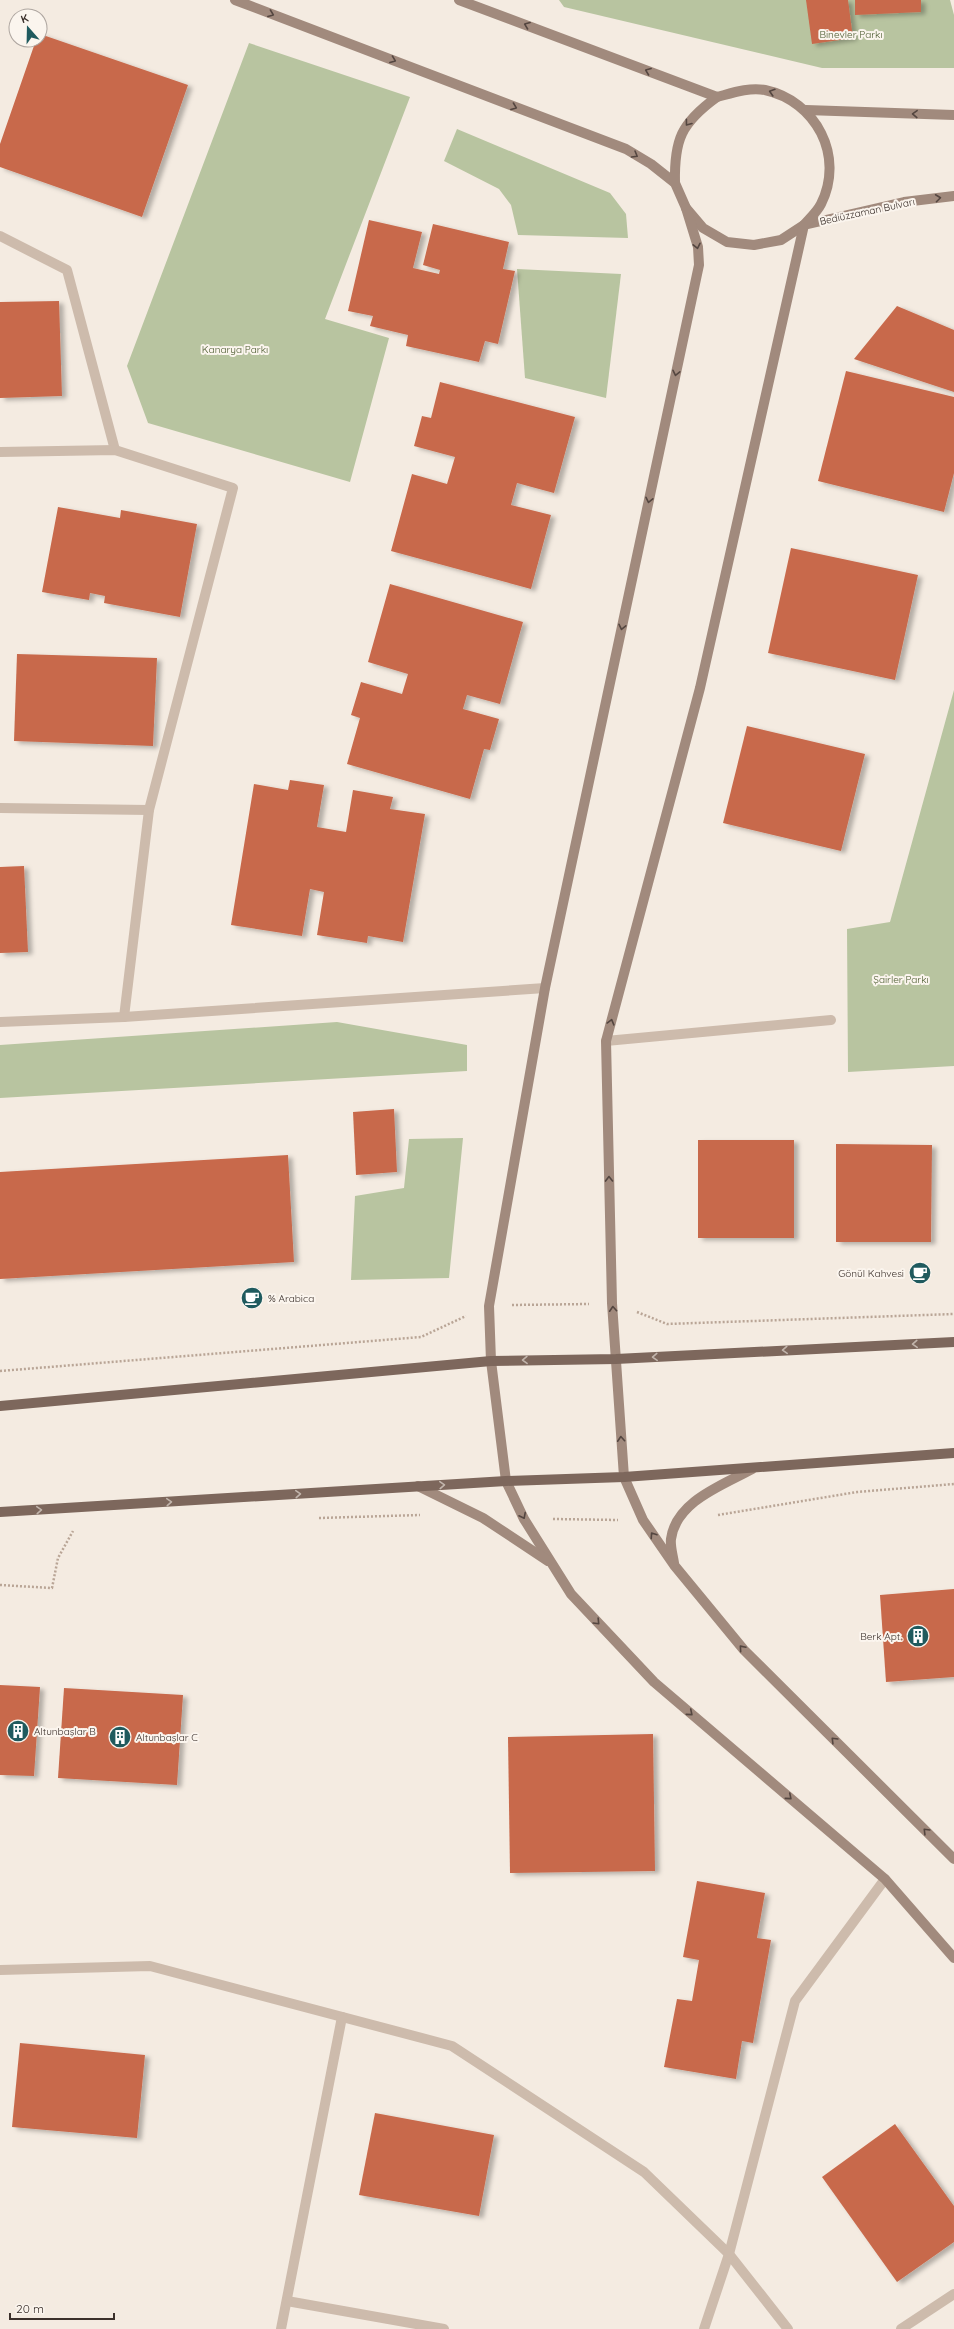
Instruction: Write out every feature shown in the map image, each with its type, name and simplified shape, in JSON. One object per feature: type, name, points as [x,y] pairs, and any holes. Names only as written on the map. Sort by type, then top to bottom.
[{"type":"main road","points":[[0,1406],[491,1361],[616,1359],[954,1342]]},
{"type":"main road","points":[[0,1512],[506,1481],[624,1478],[954,1453]]},
{"type":"street","points":[[235,0],[626,149],[651,164],[675,183]]},
{"type":"street","points":[[460,0],[717,98]]},
{"type":"street","points":[[686,208],[703,228],[727,242],[754,245],[781,240],[804,225],[821,204],[829,179],[829,152],[821,129],[806,110],[786,96],[763,90],[739,90],[717,98],[697,111],[682,131],[674,156],[675,183],[686,208],[698,247],[699,265],[544,988],[490,1306],[491,1361],[506,1481],[524,1519],[571,1594],[654,1682],[886,1879],[954,1958]]},
{"type":"street","points":[[806,110],[954,115]]},
{"type":"street","name":"Bediüzzaman Bulvarı","points":[[804,225],[904,202],[954,196]]},
{"type":"street","points":[[804,225],[700,688],[606,1041],[612,1303],[624,1478],[643,1520],[674,1566],[744,1650],[954,1859]]},
{"type":"street","points":[[0,236],[67,270],[115,450]]},
{"type":"street","points":[[0,452],[115,450],[233,488],[149,810],[124,1018]]},
{"type":"street","points":[[0,808],[149,810]]},
{"type":"street","points":[[0,1022],[124,1018],[544,988]]},
{"type":"street","points":[[606,1041],[831,1020]]},
{"type":"street","points":[[674,1566],[671,1539],[679,1519],[690,1505],[752,1469]]},
{"type":"street","points":[[418,1486],[483,1518],[551,1563]]},
{"type":"street","points":[[704,2329],[729,2254],[795,2001],[886,1879]]},
{"type":"street","points":[[0,1970],[150,1966],[452,2046],[644,2172],[729,2254],[788,2329]]},
{"type":"street","points":[[281,2329],[342,2017]]},
{"type":"street","points":[[901,2329],[954,2294]]},
{"type":"street","points":[[287,2301],[444,2329]]},
{"type":"green space","name":"Binevler Parkı","points":[[559,0],[950,0],[954,15],[954,68],[822,68],[564,7]]},
{"type":"green space","name":"Kanarya Parkı","points":[[249,43],[410,97],[325,319],[389,338],[350,482],[148,423],[127,366]]},
{"type":"green space","points":[[457,129],[610,193],[626,214],[628,238],[518,235],[511,205],[499,189],[444,161]]},
{"type":"green space","points":[[517,269],[621,274],[606,398],[525,378]]},
{"type":"green space","name":"Şairler Parkı","points":[[954,690],[954,1066],[848,1072],[847,929],[890,922]]},
{"type":"green space","points":[[337,1022],[467,1045],[467,1071],[0,1098],[0,1045]]},
{"type":"green space","points":[[463,1138],[449,1278],[351,1280],[355,1196],[404,1188],[409,1139]]},
{"type":"building","points":[[806,0],[848,0],[853,38],[812,44]]},
{"type":"building","points":[[855,0],[921,0],[921,12],[855,15]]},
{"type":"building","points":[[48,37],[188,85],[142,217],[0,167],[0,144],[33,48],[48,48]]},
{"type":"building","points":[[369,220],[422,232],[413,268],[439,274],[440,270],[423,265],[433,224],[509,242],[503,269],[515,271],[498,344],[485,341],[479,362],[406,346],[408,335],[370,326],[373,316],[348,311]]},
{"type":"building","points":[[59,301],[62,396],[0,398],[0,302]]},
{"type":"building","points":[[897,306],[954,330],[954,392],[854,359]]},
{"type":"building","points":[[846,371],[954,397],[954,473],[944,512],[818,481]]},
{"type":"building","points":[[440,382],[575,417],[554,493],[517,483],[511,505],[551,515],[531,589],[391,551],[412,474],[447,484],[455,457],[414,446],[422,416],[431,418]]},
{"type":"building","points":[[58,507],[120,518],[121,510],[197,524],[180,617],[104,603],[105,596],[90,593],[89,600],[42,592]]},
{"type":"building","points":[[791,548],[918,575],[895,680],[768,653]]},
{"type":"building","points":[[390,584],[523,622],[500,704],[467,695],[463,709],[499,719],[490,750],[484,749],[470,799],[347,764],[360,718],[351,715],[361,682],[402,694],[408,674],[368,662]]},
{"type":"building","points":[[17,654],[157,658],[153,746],[14,741]]},
{"type":"building","points":[[747,726],[865,754],[841,851],[723,823]]},
{"type":"building","points":[[290,780],[324,785],[317,827],[346,832],[353,790],[393,797],[390,809],[425,814],[403,942],[368,936],[367,943],[317,935],[324,892],[310,889],[302,936],[231,925],[254,784],[288,790]]},
{"type":"building","points":[[24,866],[28,952],[0,953],[0,867]]},
{"type":"building","points":[[394,1109],[397,1172],[356,1175],[353,1112]]},
{"type":"building","points":[[698,1140],[794,1140],[794,1238],[698,1238]]},
{"type":"building","points":[[836,1144],[932,1145],[931,1242],[836,1242]]},
{"type":"building","points":[[288,1155],[294,1262],[0,1279],[0,1172]]},
{"type":"building","name":"Berk Apt.","points":[[954,1589],[954,1677],[886,1682],[880,1595]]},
{"type":"building","name":"Altunbaşlar B","points":[[0,1685],[40,1687],[34,1776],[0,1775]]},
{"type":"building","name":"Altunbaşlar C","points":[[64,1688],[183,1695],[177,1785],[58,1778]]},
{"type":"building","points":[[653,1734],[655,1871],[510,1873],[508,1737]]},
{"type":"building","points":[[697,1881],[765,1893],[757,1938],[771,1940],[753,2043],[742,2041],[736,2079],[664,2067],[677,1999],[692,2001],[699,1960],[683,1957]]},
{"type":"building","points":[[20,2043],[145,2055],[137,2138],[12,2127]]},
{"type":"building","points":[[375,2113],[494,2135],[479,2216],[359,2195]]},
{"type":"building","points":[[895,2124],[954,2206],[954,2242],[897,2282],[822,2177]]},
{"type":"place","name":"Gönül Kahvesi","points":[[920,1273]]},
{"type":"place","name":"% Arabica","points":[[252,1298]]},
{"type":"place","name":"Berk Apt.","points":[[918,1636]]},
{"type":"place","name":"Altunbaşlar B","points":[[18,1731]]},
{"type":"place","name":"Altunbaşlar C","points":[[120,1737]]}]
